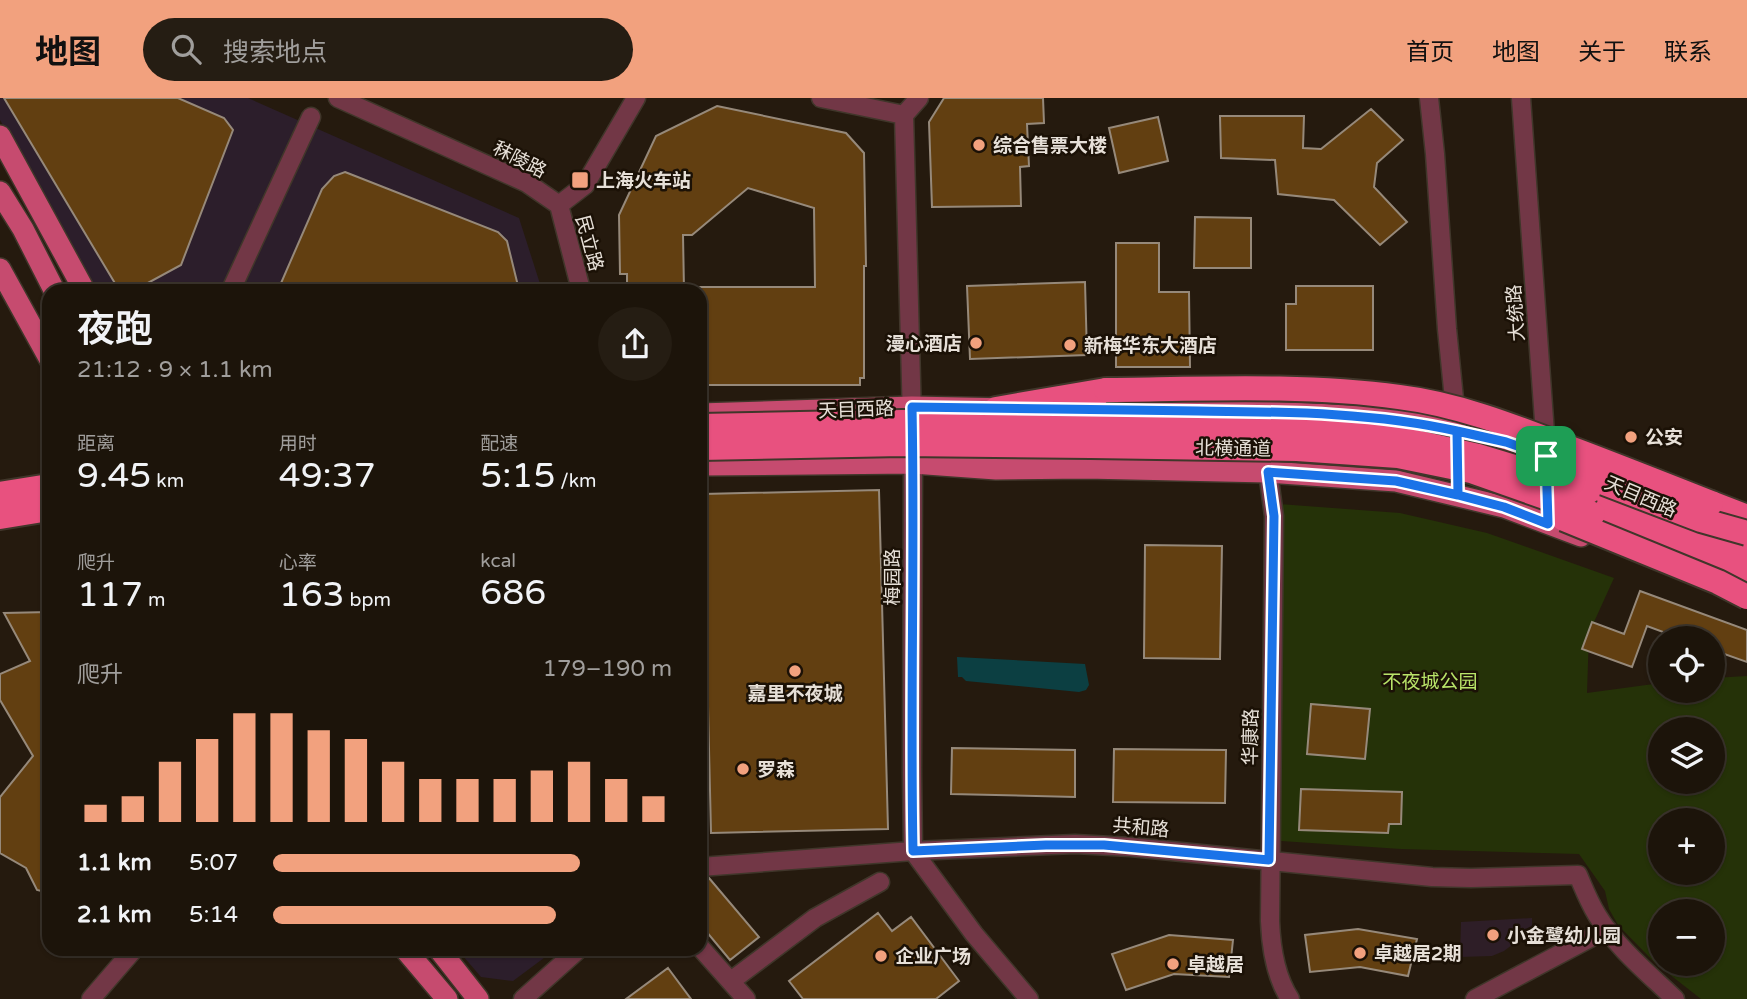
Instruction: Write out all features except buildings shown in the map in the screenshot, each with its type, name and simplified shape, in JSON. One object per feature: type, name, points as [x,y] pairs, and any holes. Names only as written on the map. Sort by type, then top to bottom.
[{"type":"highway","points":[[996,409],[1106,390],[1231,389],[1400,397],[1467,411],[1527,431],[1747,517]]},
{"type":"highway","name":"北横通道","points":[[707,426],[915,422],[1298,427],[1402,439],[1478,456],[1534,473],[1747,552]]},
{"type":"highway","points":[[1402,439],[1491,448],[1530,457],[1701,520],[1747,533]]},
{"type":"highway","name":"北横通道","points":[[707,449],[915,444],[1297,449],[1398,456],[1471,471],[1747,572]]},
{"type":"highway","points":[[1221,448],[1298,462],[1400,471],[1457,481],[1505,496],[1587,528],[1747,596]]},
{"type":"highway","points":[[0,494],[42,487]]},
{"type":"highway","points":[[0,517],[42,510]]},
{"type":"main road","points":[[0,136],[81,284]]},
{"type":"main road","points":[[23,177],[0,192],[23,229],[51,284]]},
{"type":"main road","points":[[0,269],[42,345]]},
{"type":"main road","name":"天目西路","points":[[707,414],[912,407],[1245,411],[1422,423],[1506,442],[1546,456],[1747,541]]},
{"type":"main road","points":[[707,465],[913,463],[996,469],[1268,472],[1396,481],[1504,507],[1649,564],[1747,596]]},
{"type":"main road","points":[[0,487],[42,480]]},
{"type":"main road","points":[[0,524],[42,516]]},
{"type":"main road","points":[[411,956],[447,999]]},
{"type":"main road","points":[[444,956],[478,999]]},
{"type":"street","name":"秣陵路","points":[[338,98],[527,183],[559,205]]},
{"type":"street","points":[[559,205],[585,185],[636,98]]},
{"type":"street","points":[[821,98],[904,115],[919,98]]},
{"type":"street","points":[[1429,98],[1457,431],[1458,495]]},
{"type":"street","name":"大统路","points":[[1521,98],[1546,456],[1548,524]]},
{"type":"street","name":"梅园路","points":[[904,115],[913,463],[913,851]]},
{"type":"street","points":[[234,284],[311,117]]},
{"type":"street","name":"民立路","points":[[559,205],[579,284]]},
{"type":"street","name":"华康路","points":[[1268,472],[1274,516],[1269,860],[1271,944],[1283,988],[1290,999]]},
{"type":"street","name":"共和路","points":[[707,866],[913,851],[1104,845],[1452,878],[1578,875],[1591,904],[1607,929]]},
{"type":"street","points":[[913,851],[974,934],[1029,999]]},
{"type":"street","points":[[731,981],[815,918],[880,882]]},
{"type":"street","points":[[1475,999],[1607,929],[1631,957],[1675,999]]},
{"type":"street","points":[[707,955],[746,999]]},
{"type":"street","points":[[91,999],[128,956]]},
{"type":"street","points":[[523,999],[571,956]]},
{"type":"shaded area","points":[[0,98],[248,98],[519,218],[540,284],[93,284],[0,120]]},
{"type":"shaded area","name":"小金鹭幼儿园","points":[[1532,918],[1532,930],[1504,951],[1492,956],[1460,957],[1461,922]]},
{"type":"shaded area","points":[[463,956],[547,956],[513,981],[481,977]]},
{"type":"green space","name":"不夜城公园","points":[[1279,504],[1400,513],[1487,533],[1614,578],[1589,633],[1587,693],[1648,685],[1648,703],[1725,703],[1725,677],[1747,676],[1747,999],[1701,999],[1672,976],[1725,976],[1725,899],[1648,899],[1648,956],[1618,925],[1609,909],[1605,891],[1579,854],[1401,849],[1266,840]]},
{"type":"water","points":[[957,657],[1085,664],[1089,685],[1086,690],[1079,692],[966,681],[958,677]]},
{"type":"place","name":"综合售票大楼","points":[[979,145]]},
{"type":"place","name":"上海火车站","points":[[580,180]]},
{"type":"place","name":"漫心酒店","points":[[976,343]]},
{"type":"place","name":"新梅华东大酒店","points":[[1070,345]]},
{"type":"place","name":"公安","points":[[1631,437]]},
{"type":"place","name":"嘉里不夜城","points":[[795,671]]},
{"type":"place","name":"罗森","points":[[743,769]]},
{"type":"place","name":"小金鹭幼儿园","points":[[1493,935]]},
{"type":"place","name":"卓越居2期","points":[[1360,953]]},
{"type":"place","name":"企业广场","points":[[881,956]]},
{"type":"place","name":"卓越居","points":[[1173,964]]},
{"type":"route","points":[[1546,456],[1506,442],[1457,431],[1458,495],[1396,481],[1268,472],[1274,516],[1269,860],[1163,849],[1075,844],[913,851],[912,407],[1245,411],[1422,423],[1457,431],[1458,495],[1504,507],[1548,524],[1546,456]]}]
